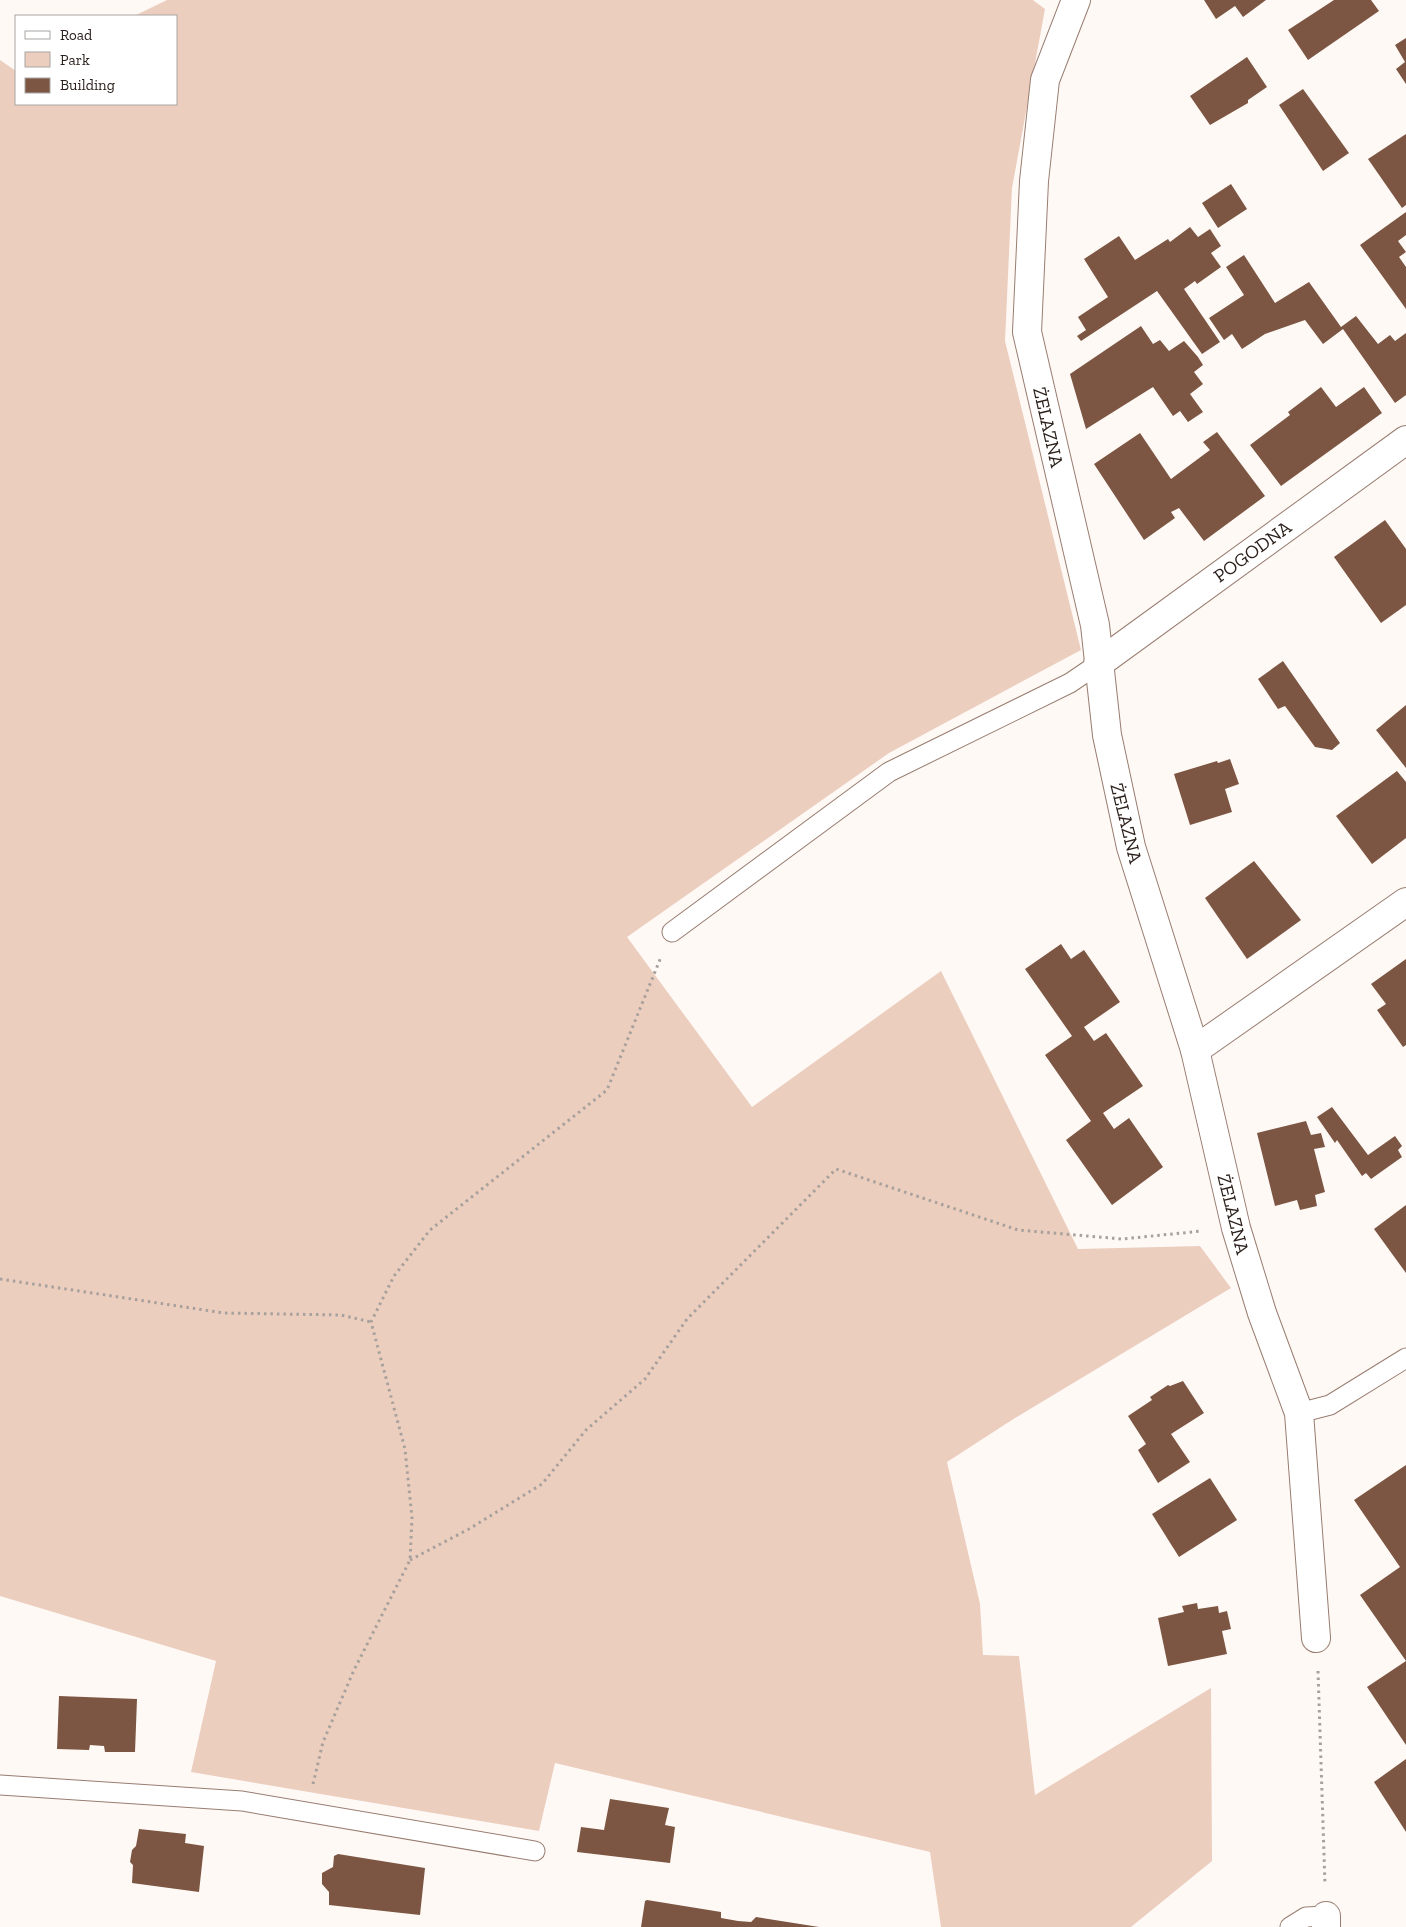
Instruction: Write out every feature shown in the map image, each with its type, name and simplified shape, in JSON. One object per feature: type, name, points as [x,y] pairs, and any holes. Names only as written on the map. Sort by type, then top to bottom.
[{"type":"street","name":"ŻELAZNA","points":[[1076,0],[1045,80],[1034,181],[1027,332],[1095,625],[1107,735],[1131,847],[1195,1050],[1236,1228],[1262,1314],[1300,1413],[1316,1638]]},
{"type":"street","name":"POGODNA","points":[[1098,664],[1406,440]]},
{"type":"street","points":[[1195,1050],[1406,902]]},
{"type":"lane","points":[[672,932],[889,772],[1070,683],[1098,664]]},
{"type":"lane","points":[[1300,1413],[1330,1406],[1406,1358]]},
{"type":"lane","points":[[0,1785],[242,1801],[535,1851]]},
{"type":"lane","points":[[1290,1927],[1306,1917],[1326,1921]]},
{"type":"path","points":[[306,1813],[323,1742],[354,1670],[410,1560],[412,1518],[405,1449],[371,1322],[394,1276],[430,1230],[607,1090],[672,932]]},
{"type":"path","points":[[410,1560],[469,1529],[542,1484],[586,1430],[645,1379],[687,1319],[836,1169],[1018,1230],[1122,1239],[1236,1228]]},
{"type":"path","points":[[0,1280],[224,1313],[341,1315],[371,1322]]},
{"type":"path","points":[[1316,1638],[1326,1921]]},
{"type":"green space","points":[[167,0],[1033,0],[1045,9],[1012,188],[1005,341],[1081,650],[889,753],[627,937],[752,1107],[941,971],[1078,1249],[1200,1246],[1231,1288],[1015,1418],[947,1462],[980,1604],[983,1655],[1019,1656],[1035,1795],[1211,1688],[1212,1861],[1131,1927],[941,1927],[930,1852],[555,1763],[539,1831],[191,1772],[216,1661],[0,1596],[0,60],[15,70],[15,105],[178,105],[178,15],[136,15]]},
{"type":"building","points":[[1204,0],[1266,0],[1243,17],[1235,6],[1216,19]]},
{"type":"building","points":[[1334,0],[1371,0],[1379,11],[1308,60],[1288,30]]},
{"type":"building","points":[[1406,38],[1406,84],[1396,69],[1405,62],[1395,45]]},
{"type":"building","points":[[1247,57],[1267,87],[1248,100],[1248,103],[1210,125],[1190,96]]},
{"type":"building","points":[[1303,89],[1349,153],[1323,171],[1279,105]]},
{"type":"building","points":[[1406,134],[1406,205],[1402,208],[1368,159]]},
{"type":"building","points":[[1231,184],[1247,209],[1218,228],[1202,203]]},
{"type":"building","points":[[1406,212],[1406,235],[1398,241],[1406,252],[1399,257],[1406,267],[1406,309],[1360,245]]},
{"type":"building","points":[[1190,227],[1198,237],[1210,229],[1221,246],[1211,253],[1221,267],[1197,284],[1195,281],[1184,289],[1220,342],[1202,354],[1157,291],[1081,341],[1077,336],[1086,330],[1078,317],[1108,297],[1084,259],[1119,236],[1135,260],[1168,239],[1170,242]]},
{"type":"building","points":[[1244,255],[1275,303],[1309,282],[1341,327],[1356,316],[1378,344],[1390,335],[1395,341],[1406,333],[1406,395],[1395,403],[1343,329],[1323,344],[1305,320],[1265,334],[1242,349],[1232,334],[1224,340],[1209,318],[1244,295],[1226,267]]},
{"type":"building","points":[[1141,326],[1153,344],[1160,340],[1169,351],[1184,341],[1198,357],[1203,365],[1194,372],[1203,384],[1190,394],[1203,412],[1188,422],[1180,411],[1173,416],[1153,387],[1086,429],[1070,374]]},
{"type":"building","points":[[1321,387],[1336,407],[1364,387],[1382,413],[1281,486],[1250,445],[1290,415],[1288,412]]},
{"type":"building","points":[[1217,432],[1265,496],[1204,541],[1179,508],[1171,512],[1175,518],[1144,540],[1094,464],[1140,433],[1171,479],[1210,450],[1203,442]]},
{"type":"building","points":[[1385,520],[1406,549],[1406,605],[1381,623],[1334,557]]},
{"type":"building","points":[[1283,661],[1340,743],[1332,750],[1315,747],[1285,706],[1278,709],[1258,679]]},
{"type":"building","points":[[1406,705],[1406,768],[1376,730]]},
{"type":"building","points":[[1230,759],[1239,784],[1225,789],[1232,812],[1190,825],[1174,774]]},
{"type":"building","points":[[1397,771],[1406,782],[1406,838],[1372,864],[1336,816]]},
{"type":"building","points":[[1254,861],[1301,920],[1247,959],[1205,898]]},
{"type":"building","points":[[1061,944],[1071,959],[1084,950],[1120,1002],[1084,1027],[1094,1041],[1106,1033],[1143,1086],[1103,1113],[1114,1129],[1129,1118],[1163,1167],[1112,1205],[1066,1140],[1091,1121],[1045,1055],[1072,1036],[1025,969]]},
{"type":"building","points":[[1406,959],[1406,1045],[1403,1047],[1377,1010],[1386,1004],[1371,984]]},
{"type":"building","points":[[1332,1107],[1368,1155],[1395,1136],[1402,1146],[1398,1150],[1402,1157],[1371,1179],[1366,1173],[1362,1176],[1337,1140],[1335,1143],[1317,1117]]},
{"type":"building","points":[[1306,1121],[1311,1135],[1321,1133],[1325,1147],[1314,1149],[1325,1192],[1315,1195],[1317,1206],[1300,1210],[1297,1200],[1275,1206],[1257,1133]]},
{"type":"building","points":[[1406,1205],[1406,1273],[1374,1229]]},
{"type":"building","points":[[1183,1381],[1204,1413],[1171,1434],[1190,1462],[1158,1483],[1138,1450],[1146,1444],[1128,1416],[1152,1400],[1150,1397],[1168,1385]]},
{"type":"building","points":[[1406,1465],[1406,1661],[1360,1595],[1400,1567],[1354,1500]]},
{"type":"building","points":[[1210,1478],[1237,1520],[1179,1557],[1152,1514]]},
{"type":"building","points":[[1197,1603],[1198,1609],[1218,1606],[1219,1613],[1227,1611],[1231,1629],[1222,1631],[1227,1654],[1168,1666],[1158,1618],[1184,1612],[1182,1606]]},
{"type":"building","points":[[1406,1661],[1406,1745],[1367,1687]]},
{"type":"building","points":[[59,1696],[137,1699],[135,1752],[105,1752],[104,1746],[90,1745],[89,1750],[57,1749]]},
{"type":"building","points":[[1406,1759],[1406,1832],[1374,1782]]},
{"type":"building","points":[[610,1799],[669,1808],[665,1825],[675,1827],[670,1863],[577,1852],[581,1827],[604,1830]]},
{"type":"building","points":[[139,1829],[186,1834],[185,1843],[204,1846],[199,1892],[132,1883],[133,1865],[130,1862],[132,1850],[136,1846]]},
{"type":"building","points":[[338,1854],[425,1868],[420,1915],[329,1905],[329,1892],[322,1884],[322,1873],[333,1867],[334,1856]]},
{"type":"building","points":[[645,1901],[721,1912],[721,1918],[738,1921],[751,1922],[756,1917],[819,1927],[641,1927]]}]
